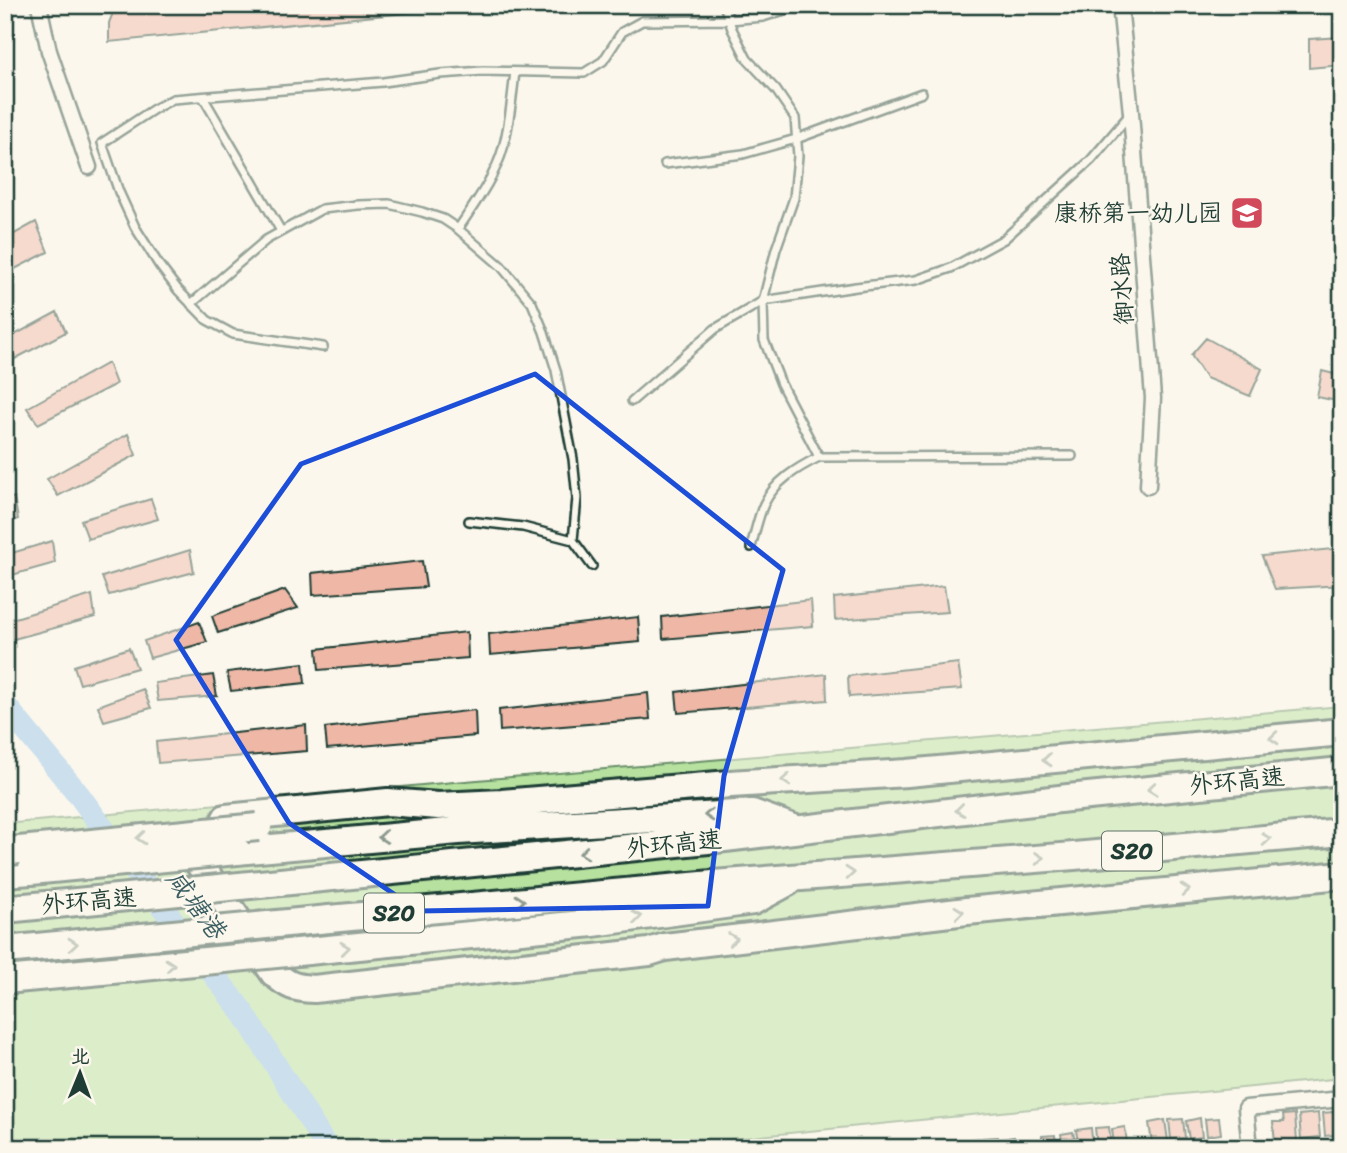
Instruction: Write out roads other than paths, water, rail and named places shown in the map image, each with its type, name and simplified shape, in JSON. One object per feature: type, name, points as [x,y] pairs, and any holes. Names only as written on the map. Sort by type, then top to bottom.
[{"type":"highway","points":[[1342,732],[920,772],[502,803],[438,806],[388,802],[218,818],[202,826],[193,841],[194,856],[274,973],[285,983],[298,988],[314,989],[635,953],[665,947],[967,911],[1342,875]]},
{"type":"highway","name":"外环高速","points":[[5,909],[618,850],[1068,798],[1342,771]]},
{"type":"highway","points":[[12,861],[258,827],[399,814],[438,806]]},
{"type":"highway","points":[[12,861],[237,850],[499,828],[752,813],[798,830]]},
{"type":"highway","points":[[399,814],[499,828]]},
{"type":"highway","name":"外环高速","points":[[5,950],[532,900],[1342,832]]},
{"type":"highway","points":[[5,980],[593,923],[753,901],[796,878]]},
{"type":"highway","points":[[382,944],[423,951],[564,950],[648,945],[665,947]]},
{"type":"street","points":[[39,5],[49,51],[89,167]]},
{"type":"street","name":"御水路","points":[[1120,5],[1153,398],[1148,486]]},
{"type":"street","points":[[1250,1148],[1246,1108],[1342,1099]]},
{"type":"lane","points":[[724,5],[747,59],[776,90],[795,118],[798,156],[794,198],[776,249],[763,301],[764,340],[781,384],[819,457]]},
{"type":"lane","points":[[323,347],[233,334],[207,320],[178,290],[135,227],[102,143],[173,99],[483,71],[584,73],[603,61],[622,32],[642,21],[763,17],[800,5]]},
{"type":"lane","points":[[458,229],[483,191],[503,150],[515,72]]},
{"type":"lane","points":[[664,163],[743,154],[796,139],[922,93]]},
{"type":"lane","points":[[203,97],[281,230]]},
{"type":"lane","points":[[632,401],[715,329],[763,301],[916,280],[951,268],[1004,239],[1091,160],[1131,113]]},
{"type":"lane","points":[[191,304],[265,240],[322,209],[389,204],[443,219],[501,266],[532,303],[544,332],[556,370],[573,459],[577,498],[573,540]]},
{"type":"lane","points":[[751,547],[764,504],[776,485],[798,467],[819,457],[1072,456]]},
{"type":"lane","points":[[469,521],[523,527],[573,540],[592,566]]},
{"type":"waterway","name":"咸塘港","points":[[5,705],[79,795],[244,1014],[327,1148]]},
{"type":"place","name":"康桥第一幼儿园","points":[[1247,213]]}]
